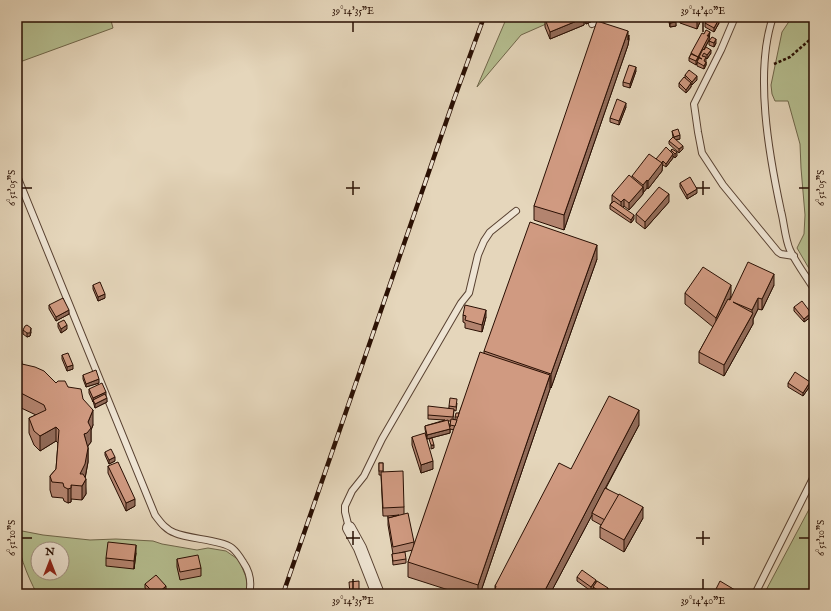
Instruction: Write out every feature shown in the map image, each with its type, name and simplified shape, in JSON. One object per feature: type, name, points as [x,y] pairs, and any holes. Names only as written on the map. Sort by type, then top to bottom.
[{"type":"street","points":[[349,528],[360,548],[378,594]]},
{"type":"lane","points":[[592,24],[607,17]]},
{"type":"lane","points":[[735,17],[721,50],[694,104],[702,153],[723,185],[778,252],[781,254],[794,256]]},
{"type":"lane","points":[[773,17],[768,33],[765,68],[766,118],[775,182],[790,249],[814,289]]},
{"type":"lane","points":[[17,176],[155,515],[163,526],[174,533],[190,538],[230,546],[238,554],[249,571],[251,586],[249,594]]},
{"type":"lane","points":[[349,528],[345,506],[352,490],[364,476],[382,439],[461,303],[469,293],[478,255],[484,241],[490,232],[516,211]]},
{"type":"lane","points":[[755,594],[814,476]]},
{"type":"path","points":[[765,68],[790,57],[814,36]]},
{"type":"green space","points":[[17,17],[110,17],[113,28],[17,63]]},
{"type":"green space","points":[[507,17],[562,17],[521,35],[477,87]]},
{"type":"green space","points":[[792,17],[814,17],[814,277],[797,248],[804,234],[805,215],[800,144],[788,101],[775,101],[772,94],[771,85],[782,32]]},
{"type":"green space","points":[[814,500],[814,594],[764,594]]},
{"type":"green space","points":[[17,530],[43,535],[90,540],[116,539],[153,541],[197,550],[208,548],[226,551],[239,560],[246,577],[248,594],[37,594],[31,581],[70,581],[70,541],[30,541],[30,579],[23,563]]},
{"type":"building","points":[[550,17],[584,18],[550,32],[545,19]]},
{"type":"building","points":[[669,17],[675,17],[676,22],[670,23]]},
{"type":"building","points":[[684,17],[699,17],[697,22]]},
{"type":"building","points":[[708,17],[715,17],[719,19],[714,28],[705,23]]},
{"type":"building","points":[[597,21],[628,31],[564,215],[534,206]]},
{"type":"building","points":[[706,30],[710,32],[707,36],[709,36],[698,57],[691,53],[702,33],[704,34]]},
{"type":"building","points":[[712,37],[716,39],[714,43],[709,41]]},
{"type":"building","points":[[706,47],[711,50],[707,55],[704,53],[702,56],[706,57],[704,66],[697,62],[699,58],[702,59],[699,57],[703,49],[704,50]]},
{"type":"building","points":[[691,54],[698,57],[696,61],[689,58]]},
{"type":"building","points":[[629,65],[636,67],[630,84],[623,82]]},
{"type":"building","points":[[689,70],[697,76],[692,82],[685,75]]},
{"type":"building","points":[[684,77],[691,83],[686,90],[679,83]]},
{"type":"building","points":[[617,99],[626,103],[619,121],[610,118]]},
{"type":"building","points":[[678,129],[680,135],[674,137],[672,131]]},
{"type":"building","points":[[673,137],[683,146],[679,149],[669,141]]},
{"type":"building","points":[[666,147],[673,154],[666,164],[663,161],[661,163],[656,159]]},
{"type":"building","points":[[672,149],[677,152],[675,154],[671,150]]},
{"type":"building","points":[[649,154],[662,163],[643,185],[632,176]]},
{"type":"building","points":[[629,175],[643,187],[629,203],[624,199],[621,202],[612,195]]},
{"type":"building","points":[[690,177],[697,189],[687,195],[680,183]]},
{"type":"building","points":[[659,187],[669,194],[645,222],[636,214]]},
{"type":"building","points":[[614,201],[634,215],[631,220],[610,205]]},
{"type":"building","points":[[530,222],[597,245],[551,374],[484,351]]},
{"type":"building","points":[[748,262],[774,274],[762,299],[758,298],[752,310],[733,302],[753,313],[724,365],[699,352],[728,299],[730,300]]},
{"type":"building","points":[[703,267],[731,285],[716,318],[685,293]]},
{"type":"building","points":[[100,282],[105,294],[98,297],[93,285]]},
{"type":"building","points":[[63,298],[69,310],[56,317],[49,305]]},
{"type":"building","points":[[802,301],[811,313],[804,319],[794,307]]},
{"type":"building","points":[[465,305],[486,310],[482,325],[465,320],[466,316],[463,315]]},
{"type":"building","points":[[64,320],[67,325],[61,329],[58,323]]},
{"type":"building","points":[[27,325],[31,328],[30,333],[23,330]]},
{"type":"building","points":[[480,352],[550,375],[478,585],[408,562]]},
{"type":"building","points":[[68,353],[73,365],[67,367],[62,355]]},
{"type":"building","points":[[17,356],[19,356],[22,364],[44,371],[56,383],[58,381],[65,381],[68,387],[81,389],[83,399],[93,410],[88,422],[91,428],[84,434],[88,448],[85,464],[80,474],[83,474],[86,479],[82,486],[71,485],[71,488],[68,489],[64,487],[63,483],[52,482],[50,476],[56,469],[59,430],[56,427],[40,436],[34,431],[29,418],[46,410],[44,405],[17,391]]},
{"type":"building","points":[[96,370],[99,379],[86,384],[83,375]]},
{"type":"building","points":[[795,372],[810,382],[803,393],[788,383]]},
{"type":"building","points":[[102,383],[106,392],[93,398],[89,389]]},
{"type":"building","points":[[105,394],[107,398],[95,404],[93,400]]},
{"type":"building","points":[[609,396],[639,410],[543,594],[503,594],[495,590],[495,586],[559,463],[571,469]]},
{"type":"building","points":[[450,398],[457,399],[456,407],[449,406]]},
{"type":"building","points":[[428,406],[454,409],[453,417],[428,415]]},
{"type":"building","points":[[456,413],[459,413],[458,417],[455,417]]},
{"type":"building","points":[[451,419],[457,420],[455,426],[450,425]]},
{"type":"building","points":[[448,420],[450,429],[427,435],[425,426]]},
{"type":"building","points":[[425,433],[433,461],[421,465],[412,437]]},
{"type":"building","points":[[432,438],[434,445],[431,445],[429,439]]},
{"type":"building","points":[[111,449],[115,457],[109,460],[105,452]]},
{"type":"building","points":[[118,462],[135,499],[126,503],[108,466]]},
{"type":"building","points":[[379,463],[383,463],[383,471],[379,471]]},
{"type":"building","points":[[403,471],[404,507],[383,508],[381,472]]},
{"type":"building","points":[[605,488],[619,495],[605,520],[592,513]]},
{"type":"building","points":[[619,494],[643,507],[624,540],[600,527]]},
{"type":"building","points":[[408,513],[414,542],[393,547],[388,518]]},
{"type":"building","points":[[399,515],[388,518],[388,516]]},
{"type":"building","points":[[108,542],[136,545],[134,561],[106,558]]},
{"type":"building","points":[[405,552],[406,559],[393,561],[392,554]]},
{"type":"building","points":[[198,555],[201,568],[180,572],[177,559]]},
{"type":"building","points":[[582,570],[596,580],[591,587],[577,577]]},
{"type":"building","points":[[156,575],[166,586],[155,594],[145,584]]},
{"type":"building","points":[[359,581],[359,594],[350,594],[349,582]]},
{"type":"building","points":[[597,581],[608,588],[604,594],[593,587]]},
{"type":"building","points":[[720,581],[735,590],[733,594],[714,593]]},
{"type":"building","points":[[615,590],[621,594],[613,594]]},
{"type":"building","points":[[405,591],[406,594],[397,594],[396,592]]},
{"type":"railway","points":[[283,594],[453,102],[484,17]]}]
